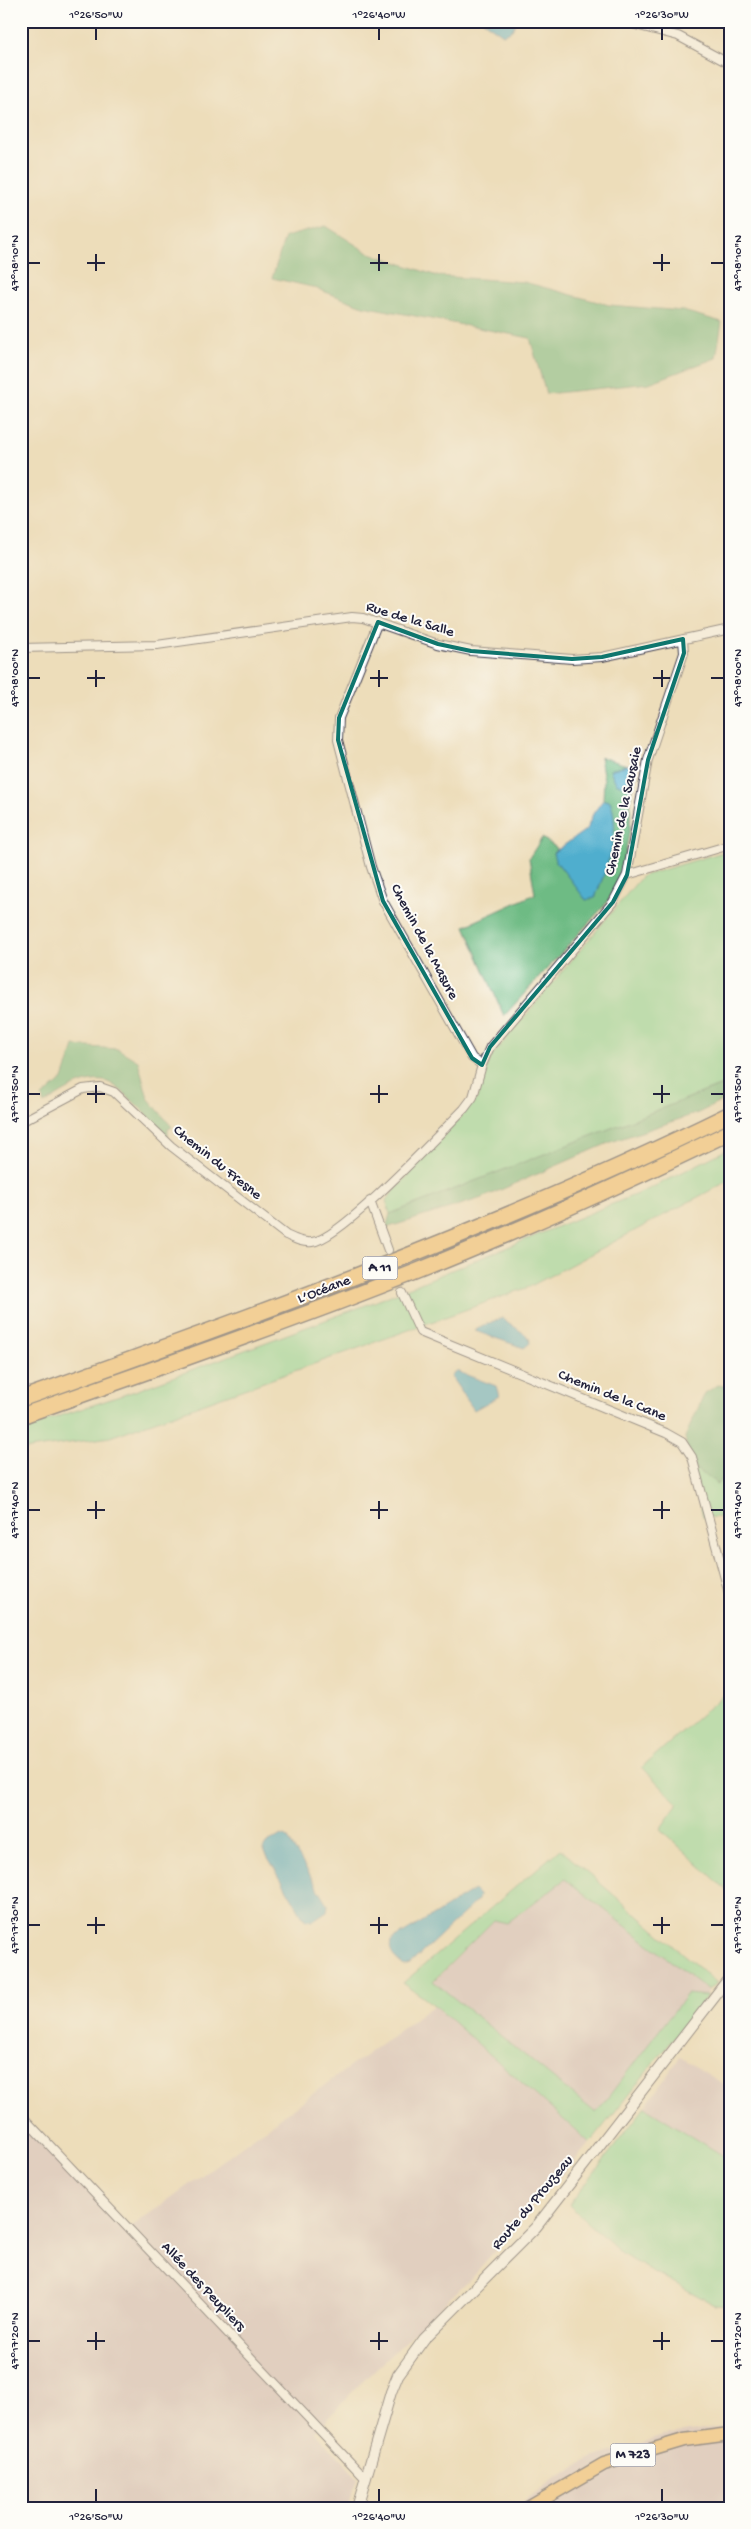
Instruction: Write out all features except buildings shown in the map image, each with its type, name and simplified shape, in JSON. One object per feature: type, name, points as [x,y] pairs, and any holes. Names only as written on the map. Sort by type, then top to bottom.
[{"type":"highway","name":"L’Océane","points":[[21,1399],[221,1328],[404,1259],[576,1186],[730,1114]]},
{"type":"highway","name":"L’Océane","points":[[21,1416],[225,1344],[417,1272],[583,1201],[730,1132]]},
{"type":"main road","name":"M 723","points":[[528,2508],[604,2464],[684,2440],[730,2434]]},
{"type":"main road","name":"M 723","points":[[533,2508],[543,2498]]},
{"type":"street","points":[[620,21],[678,36],[730,64]]},
{"type":"street","name":"Rue de la Salle","points":[[21,648],[157,646],[341,618],[364,618],[438,644],[471,651],[572,659],[602,658],[730,629]]},
{"type":"street","name":"Chemin de la Masure","points":[[378,622],[340,718],[338,740],[371,867],[383,901],[472,1058],[482,1065]]},
{"type":"street","name":"Chemin de la Sausaie","points":[[482,1065],[490,1047],[613,902],[627,876],[648,760],[657,727],[684,653],[683,639]]},
{"type":"street","points":[[627,876],[730,845]]},
{"type":"street","points":[[388,1250],[370,1201],[464,1109],[473,1097],[482,1065]]},
{"type":"street","name":"Chemin du Fresne","points":[[21,1122],[83,1089],[100,1087],[114,1092],[171,1146],[286,1235],[300,1242],[312,1242],[326,1238],[370,1201]]},
{"type":"street","name":"Chemin de la Cane","points":[[402,1293],[420,1332],[666,1433],[682,1442],[692,1457],[730,1597]]},
{"type":"street","name":"Route du Prouzeau","points":[[357,2508],[390,2392],[410,2356],[424,2338],[536,2227],[730,1977]]},
{"type":"street","name":"Allée des Peupliers","points":[[21,2115],[366,2479]]},
{"type":"highlighted area","points":[[378,622],[438,644],[471,651],[572,659],[602,657],[683,639],[684,653],[648,760],[627,875],[613,902],[490,1047],[482,1065],[472,1058],[383,901],[338,740],[339,718]]},
{"type":"shaded area","points":[[565,1879],[708,1990],[707,1996],[687,1994],[596,2113],[433,1982],[494,1920],[507,1923]]},
{"type":"shaded area","points":[[434,2005],[590,2143],[470,2279],[360,2384],[315,2432],[358,2478],[347,2508],[21,2508],[21,2121],[127,2230]]},
{"type":"shaded area","points":[[680,2057],[730,2088],[730,2160],[645,2107]]},
{"type":"shaded area","points":[[730,2425],[730,2508],[515,2508],[551,2481],[592,2458],[670,2434]]},
{"type":"green space","points":[[326,226],[367,252],[437,276],[524,282],[609,305],[683,311],[722,322],[716,358],[649,383],[546,394],[530,338],[363,306],[312,287],[272,278],[285,237]]},
{"type":"green space","points":[[600,757],[627,765],[610,770],[616,783],[631,790],[630,828],[620,881],[605,905],[504,1016],[465,926],[535,894],[529,858],[542,838],[557,848],[553,853],[586,900],[610,801],[603,800],[604,780]]},
{"type":"green space","points":[[730,850],[730,1082],[390,1214],[386,1200],[477,1098],[491,1057],[642,876]]},
{"type":"green space","points":[[74,1046],[118,1049],[138,1061],[148,1098],[172,1127],[168,1129],[168,1137],[118,1088],[104,1081],[80,1084],[44,1104],[42,1097],[63,1079]]},
{"type":"green space","points":[[730,1082],[730,1097],[698,1113],[611,1142],[482,1198],[386,1228],[390,1214]]},
{"type":"green space","points":[[730,1148],[730,1180],[529,1287],[110,1437],[29,1449],[21,1452],[21,1429],[135,1391],[374,1302],[649,1189]]},
{"type":"green space","points":[[718,1385],[730,1387],[730,1469],[718,1484],[689,1464],[685,1437],[705,1393]]},
{"type":"green space","points":[[689,1464],[718,1484],[730,1469],[730,1518],[703,1517]]},
{"type":"green space","points":[[730,1689],[730,1893],[660,1829],[678,1804],[642,1767]]},
{"type":"green space","points":[[560,1849],[717,1983],[708,1990],[565,1879],[507,1923],[494,1920],[433,1981],[596,2113],[687,1994],[707,1996],[590,2143],[434,2005],[403,1983]]},
{"type":"green space","points":[[645,2107],[730,2160],[730,2306],[715,2305],[623,2255],[569,2205]]},
{"type":"water","points":[[483,21],[517,21],[512,30],[503,35]]},
{"type":"water","points":[[627,765],[635,767],[636,776],[631,790],[616,783],[610,770]]},
{"type":"water","points":[[603,800],[610,801],[613,813],[614,825],[611,850],[595,898],[586,900],[555,860],[553,853],[587,829],[593,814]]},
{"type":"water","points":[[502,1318],[529,1337],[530,1343],[524,1348],[475,1331],[477,1328]]},
{"type":"water","points":[[456,1371],[496,1386],[499,1396],[474,1410],[451,1377]]},
{"type":"water","points":[[281,1835],[287,1837],[328,1905],[327,1911],[312,1921],[305,1920],[263,1849],[266,1844]]},
{"type":"water","points":[[474,1890],[479,1895],[478,1900],[410,1964],[404,1966],[395,1958],[390,1949],[391,1941]]},
{"type":"tunnel","points":[[391,1259],[402,1293]]}]
